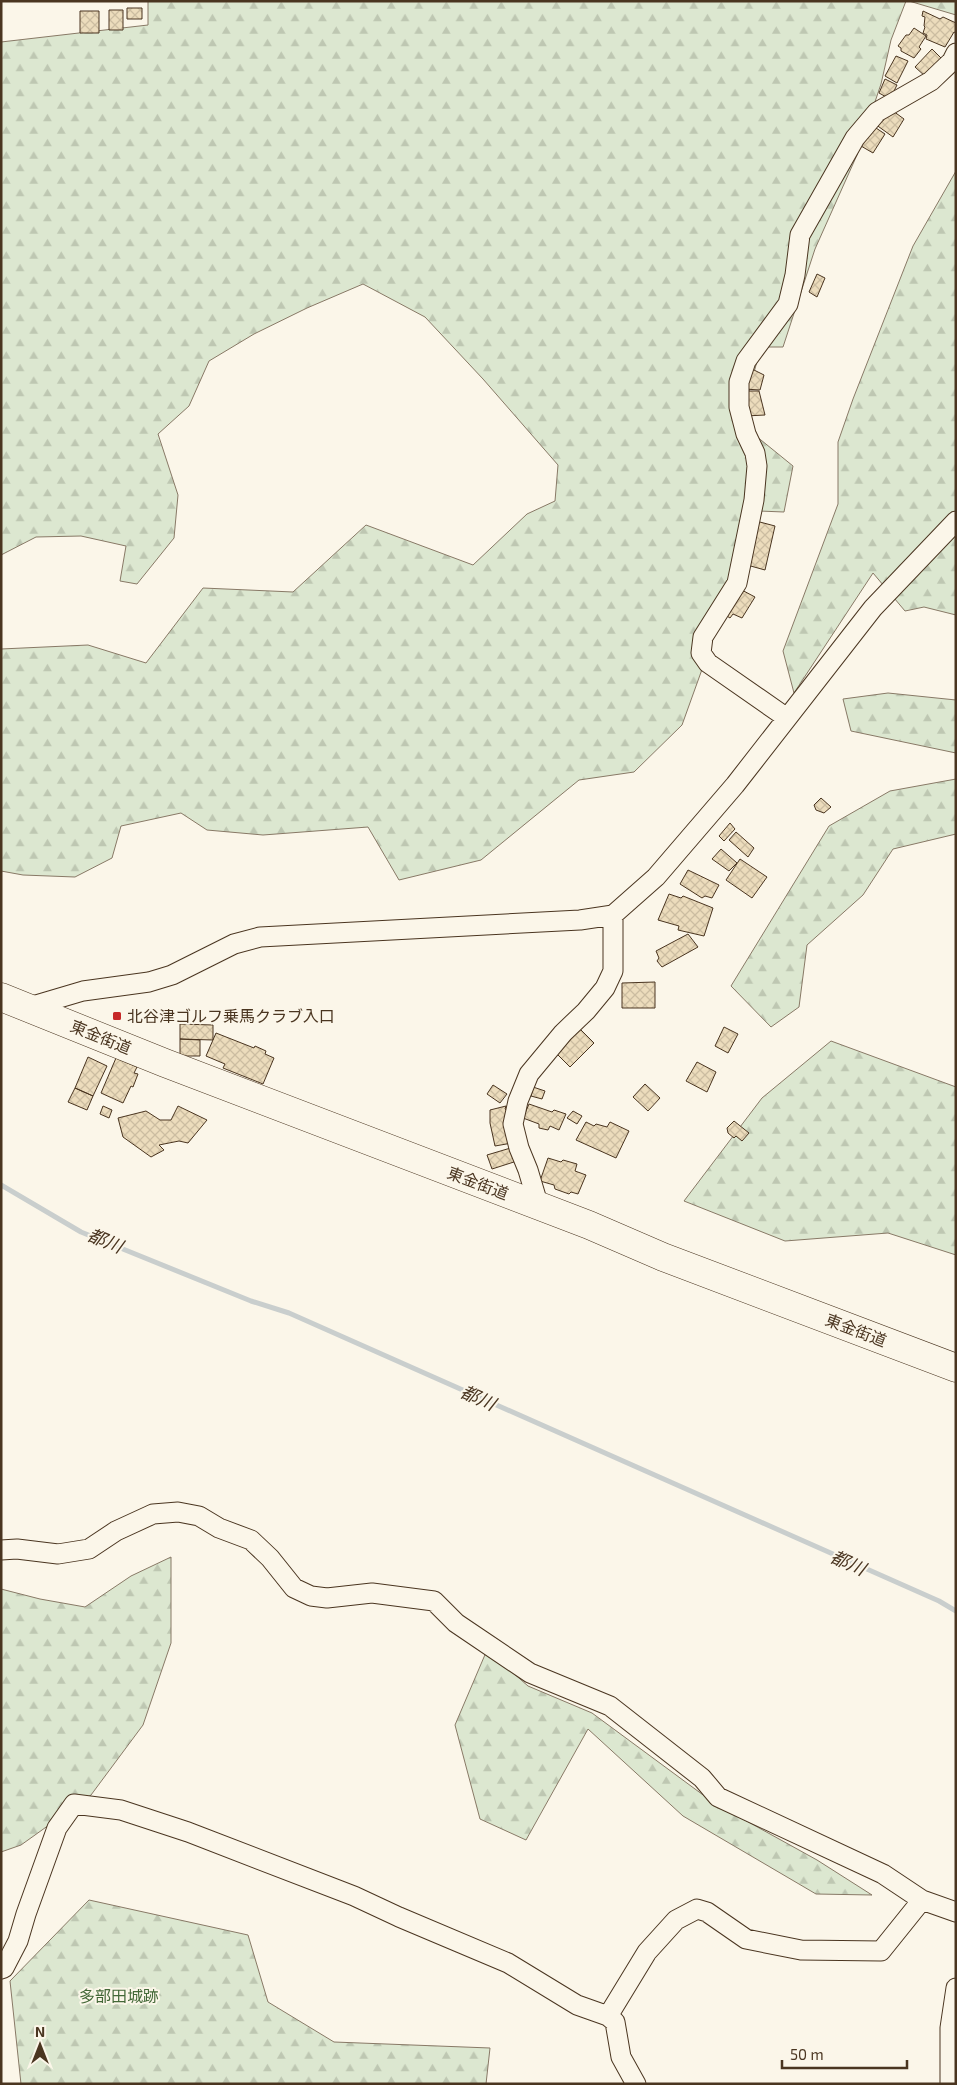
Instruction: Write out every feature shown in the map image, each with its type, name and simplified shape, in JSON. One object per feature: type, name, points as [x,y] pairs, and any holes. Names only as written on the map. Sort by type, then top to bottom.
[{"type":"highway","name":"東金街道","points":[[1,996],[174,1066],[589,1225],[663,1257],[956,1368]]},
{"type":"street","points":[[787,718],[708,663],[701,653],[703,637],[736,583],[754,500],[755,453],[746,434],[739,407],[739,382],[746,360],[788,304],[795,275],[800,235],[855,138],[877,112],[931,80],[952,61],[956,53]]},
{"type":"street","points":[[29,1008],[83,991],[149,982],[172,975],[234,944],[260,937],[580,920],[613,915],[656,877],[735,785],[873,608],[956,521]]},
{"type":"street","points":[[540,1207],[519,1148],[513,1124],[518,1101],[528,1074],[605,988],[613,971],[613,915]]},
{"type":"street","points":[[1,1550],[17,1548],[58,1554],[90,1549],[116,1531],[153,1514],[178,1512],[199,1516],[219,1528],[251,1540],[270,1558],[294,1588],[311,1596],[327,1598],[372,1593],[434,1601],[456,1623],[530,1673],[610,1706],[702,1778],[718,1797],[883,1874],[922,1900],[956,1912]]},
{"type":"street","points":[[1,1969],[4,1968],[18,1941],[57,1828],[74,1804],[121,1810],[188,1832],[354,1896],[399,1918],[508,1963],[577,2005],[608,2016],[615,2022],[621,2057],[636,2084]]},
{"type":"street","points":[[608,2016],[647,1952],[676,1920],[697,1909],[707,1912],[746,1939],[801,1950],[881,1951],[922,1900]]},
{"type":"street","points":[[950,2084],[950,2028],[956,1988]]},
{"type":"green space","points":[[148,1],[906,1],[891,40],[881,84],[857,155],[815,249],[783,347],[761,347],[740,423],[793,466],[784,512],[759,511],[682,725],[634,772],[579,780],[481,860],[399,880],[368,827],[263,835],[207,830],[181,813],[121,826],[112,858],[75,877],[23,875],[1,871],[1,649],[88,645],[146,663],[203,588],[293,592],[366,525],[473,565],[527,514],[555,501],[558,465],[483,379],[425,317],[363,284],[307,308],[254,334],[209,361],[189,406],[158,434],[178,495],[174,538],[137,584],[120,581],[126,546],[81,536],[36,537],[1,555],[1,42],[148,25]]},
{"type":"green space","points":[[909,1],[956,1],[956,15]]},
{"type":"green space","points":[[956,171],[956,615],[924,607],[905,611],[873,573],[794,693],[783,651],[838,504],[838,442],[913,246]]},
{"type":"green space","points":[[888,693],[956,700],[956,753],[851,731],[843,699]]},
{"type":"green space","points":[[956,779],[956,834],[893,849],[863,895],[807,945],[799,1007],[771,1027],[731,986],[829,826],[890,791]]},
{"type":"green space","points":[[831,1041],[956,1087],[956,1255],[888,1233],[785,1241],[684,1201],[762,1098]]},
{"type":"green space","points":[[171,1557],[171,1643],[143,1725],[91,1795],[21,1845],[1,1852],[1,1589],[40,1599],[85,1607],[131,1576]]},
{"type":"green space","points":[[487,1650],[528,1686],[592,1713],[714,1803],[817,1860],[872,1895],[816,1894],[683,1816],[588,1729],[526,1840],[480,1819],[455,1725]]},
{"type":"green space","name":"多部田城跡","points":[[89,1900],[248,1935],[268,2002],[334,2042],[490,2048],[486,2084],[21,2084],[10,1981]]},
{"type":"building","points":[[127,8],[142,8],[142,19],[127,19]]},
{"type":"building","points":[[109,10],[123,10],[123,30],[109,30]]},
{"type":"building","points":[[80,11],[99,11],[99,33],[80,33]]},
{"type":"building","points":[[923,11],[940,19],[943,17],[956,23],[956,33],[954,32],[945,47],[926,39],[927,35],[923,33],[925,17],[922,16]]},
{"type":"building","points":[[914,28],[926,36],[919,47],[921,49],[914,58],[901,51],[901,48],[898,46]]},
{"type":"building","points":[[932,49],[942,59],[926,77],[915,67]]},
{"type":"building","points":[[896,56],[908,61],[897,83],[885,76]]},
{"type":"building","points":[[885,79],[897,85],[890,99],[879,93]]},
{"type":"building","points":[[893,111],[904,119],[893,137],[875,124],[879,119],[883,121],[886,114]]},
{"type":"building","points":[[873,126],[885,134],[873,153],[861,146]]},
{"type":"building","points":[[817,274],[825,278],[817,297],[809,292]]},
{"type":"building","points":[[750,368],[764,375],[760,390],[744,389]]},
{"type":"building","points":[[744,391],[759,391],[765,415],[745,416]]},
{"type":"building","points":[[756,521],[775,526],[765,570],[747,565]]},
{"type":"building","points":[[738,588],[755,597],[742,618],[733,614],[730,618],[724,614]]},
{"type":"building","points":[[821,798],[831,807],[824,813],[816,810],[814,805]]},
{"type":"building","points":[[730,823],[735,829],[724,841],[719,836]]},
{"type":"building","points":[[736,832],[754,848],[748,857],[729,840]]},
{"type":"building","points":[[721,849],[737,863],[729,871],[712,859]]},
{"type":"building","points":[[740,859],[767,877],[752,898],[726,880]]},
{"type":"building","points":[[688,870],[719,885],[712,898],[705,896],[702,898],[680,884]]},
{"type":"building","points":[[669,894],[681,898],[683,896],[713,908],[704,936],[678,930],[679,926],[658,920]]},
{"type":"building","points":[[688,934],[698,947],[662,967],[657,961],[659,958],[656,951]]},
{"type":"building","points":[[655,982],[655,1008],[622,1008],[622,983]]},
{"type":"building","points":[[180,1024],[213,1025],[213,1040],[180,1039]]},
{"type":"building","points":[[724,1027],[738,1034],[728,1053],[715,1046]]},
{"type":"building","points":[[579,1028],[594,1043],[570,1067],[556,1053]]},
{"type":"building","points":[[216,1033],[254,1048],[255,1046],[266,1051],[265,1054],[274,1058],[263,1084],[223,1068],[225,1064],[206,1056]]},
{"type":"building","points":[[180,1039],[200,1040],[200,1056],[180,1056]]},
{"type":"building","points":[[88,1057],[107,1066],[93,1096],[75,1088]]},
{"type":"building","points":[[116,1058],[137,1067],[134,1073],[138,1074],[133,1087],[131,1086],[123,1103],[101,1093]]},
{"type":"building","points":[[697,1062],[716,1072],[707,1092],[686,1081]]},
{"type":"building","points":[[645,1084],[660,1098],[648,1111],[633,1097]]},
{"type":"building","points":[[493,1085],[507,1094],[500,1103],[487,1094]]},
{"type":"building","points":[[533,1087],[545,1091],[542,1099],[531,1096]]},
{"type":"building","points":[[75,1088],[93,1096],[87,1110],[68,1102]]},
{"type":"building","points":[[529,1104],[552,1112],[554,1110],[566,1114],[559,1130],[550,1126],[548,1130],[539,1128],[539,1124],[523,1118]]},
{"type":"building","points":[[103,1106],[112,1110],[109,1118],[100,1114]]},
{"type":"building","points":[[178,1106],[207,1120],[188,1143],[179,1141],[159,1145],[164,1150],[151,1157],[123,1137],[118,1118],[146,1111],[160,1120],[171,1120]]},
{"type":"building","points":[[506,1106],[505,1109],[510,1113],[512,1143],[495,1146],[490,1123],[490,1110]]},
{"type":"building","points":[[573,1111],[582,1116],[577,1124],[567,1118]]},
{"type":"building","points":[[734,1121],[749,1133],[742,1141],[728,1133],[727,1128]]},
{"type":"building","points":[[586,1122],[594,1126],[596,1124],[607,1127],[610,1122],[629,1131],[616,1158],[576,1140]]},
{"type":"building","points":[[514,1147],[517,1161],[492,1169],[487,1155]]},
{"type":"building","points":[[548,1158],[577,1164],[575,1171],[586,1175],[578,1194],[571,1192],[569,1194],[555,1189],[554,1185],[540,1181]]},
{"type":"waterway","name":"都川","points":[[1,1185],[81,1232],[251,1301],[289,1313],[939,1601],[956,1611]]},
{"type":"place","name":"北谷津ゴルフ乗馬クラブ入口","points":[[117,1016]]}]
